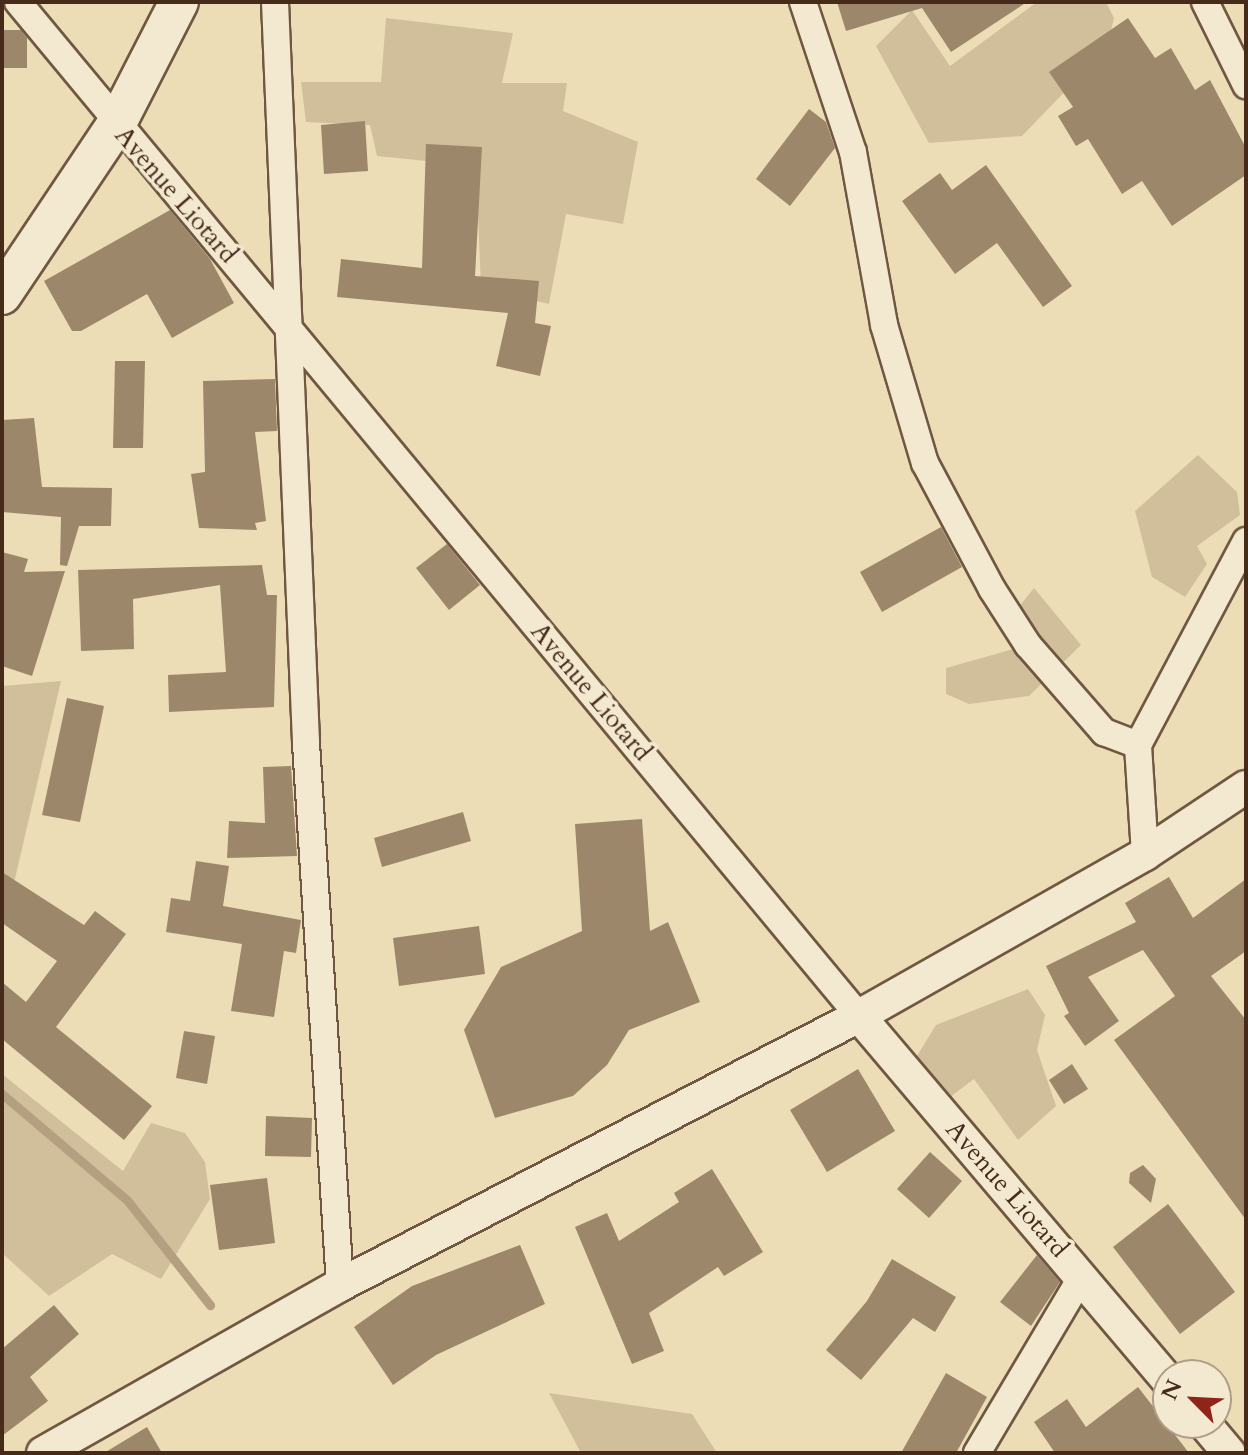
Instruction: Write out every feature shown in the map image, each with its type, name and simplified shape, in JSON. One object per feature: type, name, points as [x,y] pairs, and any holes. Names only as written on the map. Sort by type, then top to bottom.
[{"type":"main road","points":[[2,295],[116,125],[179,2]]},
{"type":"street","name":"Avenue Liotard","points":[[18,2],[116,125],[289,327],[859,1016],[1152,1361]]},
{"type":"street","points":[[275,2],[306,743],[340,1285]]},
{"type":"street","points":[[803,2],[853,152],[884,325],[925,463],[992,589],[1028,645],[1104,732],[1138,745]]},
{"type":"street","points":[[1205,2],[1246,85]]},
{"type":"street","points":[[1145,854],[1138,745],[1246,541]]},
{"type":"street","points":[[43,1453],[340,1285],[859,1016],[1145,854],[1246,787]]},
{"type":"street","points":[[977,1453],[1082,1276]]},
{"type":"shaded area","points":[[1037,2],[1106,2],[1114,18],[1107,48],[1022,136],[929,143],[876,46],[912,10],[950,66]]},
{"type":"shaded area","points":[[386,18],[513,33],[502,83],[567,83],[563,111],[638,142],[623,224],[566,214],[549,304],[481,288],[476,166],[377,156],[370,125],[306,122],[301,82],[381,82]]},
{"type":"shaded area","points":[[1198,455],[1237,492],[1240,515],[1197,546],[1207,564],[1185,597],[1152,577],[1135,511]]},
{"type":"shaded area","points":[[1034,588],[1081,645],[1029,696],[969,704],[946,694],[946,668],[1028,645],[1010,618]]},
{"type":"shaded area","points":[[61,681],[14,883],[2,878],[2,686]]},
{"type":"shaded area","points":[[1028,989],[1045,1015],[1037,1050],[1056,1106],[1018,1140],[974,1079],[937,1107],[912,1064],[936,1025]]},
{"type":"shaded area","points":[[2,1074],[123,1171],[151,1123],[185,1133],[205,1162],[210,1199],[161,1279],[112,1254],[49,1296],[2,1253]]},
{"type":"shaded area","points":[[549,1393],[692,1414],[717,1453],[581,1453]]},
{"type":"building","points":[[837,2],[1027,2],[951,52],[922,8],[846,31]]},
{"type":"building","points":[[1128,18],[1155,58],[1171,48],[1195,90],[1210,80],[1246,148],[1246,175],[1172,226],[1142,181],[1122,194],[1088,139],[1076,146],[1058,116],[1073,107],[1049,72]]},
{"type":"building","points":[[2,30],[21,30],[27,38],[27,68],[2,68]]},
{"type":"building","points":[[809,109],[826,122],[835,148],[790,206],[756,179]]},
{"type":"building","points":[[365,121],[368,171],[324,174],[321,125]]},
{"type":"building","points":[[426,144],[482,147],[475,276],[539,281],[535,323],[551,326],[540,376],[496,366],[508,313],[337,297],[341,259],[422,268]]},
{"type":"building","points":[[986,165],[1072,286],[1043,307],[997,243],[955,274],[902,201],[940,173],[952,190]]},
{"type":"building","points":[[170,210],[210,259],[234,303],[172,338],[147,294],[81,331],[72,331],[44,281]]},
{"type":"building","points":[[115,361],[145,361],[143,448],[113,448]]},
{"type":"building","points":[[275,379],[277,431],[255,432],[266,521],[255,523],[257,530],[199,528],[191,474],[205,472],[203,381]]},
{"type":"building","points":[[34,418],[42,487],[112,488],[111,526],[79,526],[67,566],[60,565],[61,517],[2,512],[2,420]]},
{"type":"building","points":[[941,527],[962,567],[882,612],[860,572]]},
{"type":"building","points":[[447,544],[480,585],[449,610],[416,568]]},
{"type":"building","points":[[2,552],[28,559],[24,572],[65,571],[32,676],[2,666]]},
{"type":"building","points":[[262,565],[267,595],[277,595],[274,707],[169,712],[168,675],[226,672],[220,585],[133,599],[134,649],[81,651],[78,570]]},
{"type":"building","points":[[67,698],[104,706],[80,822],[42,815]]},
{"type":"building","points":[[291,766],[297,856],[227,858],[229,821],[265,823],[263,767]]},
{"type":"building","points":[[463,812],[471,841],[382,867],[374,838]]},
{"type":"building","points":[[642,819],[650,931],[668,922],[700,1002],[629,1030],[607,1065],[573,1096],[495,1118],[464,1030],[501,967],[582,931],[575,824]]},
{"type":"building","points":[[196,861],[229,866],[223,906],[301,920],[296,953],[284,951],[274,1017],[231,1011],[242,944],[166,932],[171,898],[190,901]]},
{"type":"building","points":[[2,872],[84,925],[95,911],[126,934],[56,1027],[152,1106],[124,1140],[2,1039],[2,982],[26,1002],[57,961],[2,923]]},
{"type":"building","points":[[1169,877],[1193,918],[1246,879],[1246,951],[1211,976],[1246,1020],[1246,1220],[1114,1040],[1175,996],[1143,950],[1088,977],[1119,1021],[1085,1046],[1064,1016],[1069,1013],[1046,966],[1136,922],[1125,903]]},
{"type":"building","points":[[479,926],[485,974],[399,986],[393,938]]},
{"type":"building","points":[[184,1031],[215,1036],[207,1084],[176,1078]]},
{"type":"building","points":[[1072,1064],[1088,1089],[1064,1104],[1049,1080]]},
{"type":"building","points":[[858,1069],[895,1131],[827,1172],[790,1110]]},
{"type":"building","points":[[266,1116],[312,1118],[311,1157],[265,1156]]},
{"type":"building","points":[[930,1152],[962,1181],[929,1218],[897,1189]]},
{"type":"building","points":[[1143,1165],[1156,1179],[1151,1203],[1129,1183],[1130,1173]]},
{"type":"building","points":[[712,1169],[763,1252],[724,1276],[718,1267],[649,1313],[664,1351],[632,1364],[575,1227],[607,1213],[619,1241],[679,1202],[674,1193]]},
{"type":"building","points":[[267,1178],[275,1243],[219,1250],[210,1185]]},
{"type":"building","points":[[1168,1204],[1235,1292],[1180,1334],[1113,1247]]},
{"type":"building","points":[[520,1245],[545,1304],[436,1355],[393,1385],[354,1327],[412,1286]]},
{"type":"building","points":[[1037,1255],[1060,1282],[1031,1326],[1000,1302]]},
{"type":"building","points":[[892,1259],[956,1297],[935,1332],[913,1318],[861,1380],[826,1350],[867,1301]]},
{"type":"building","points":[[54,1305],[79,1334],[30,1377],[48,1401],[2,1436],[2,1349]]},
{"type":"building","points":[[946,1373],[987,1397],[956,1453],[901,1453]]},
{"type":"building","points":[[1138,1387],[1152,1405],[1152,1439],[1178,1439],[1189,1453],[1055,1453],[1034,1422],[1067,1399],[1086,1427]]},
{"type":"building","points":[[147,1427],[162,1453],[104,1453]]},
{"type":"waterway","points":[[2,1094],[127,1200],[210,1305]]}]
